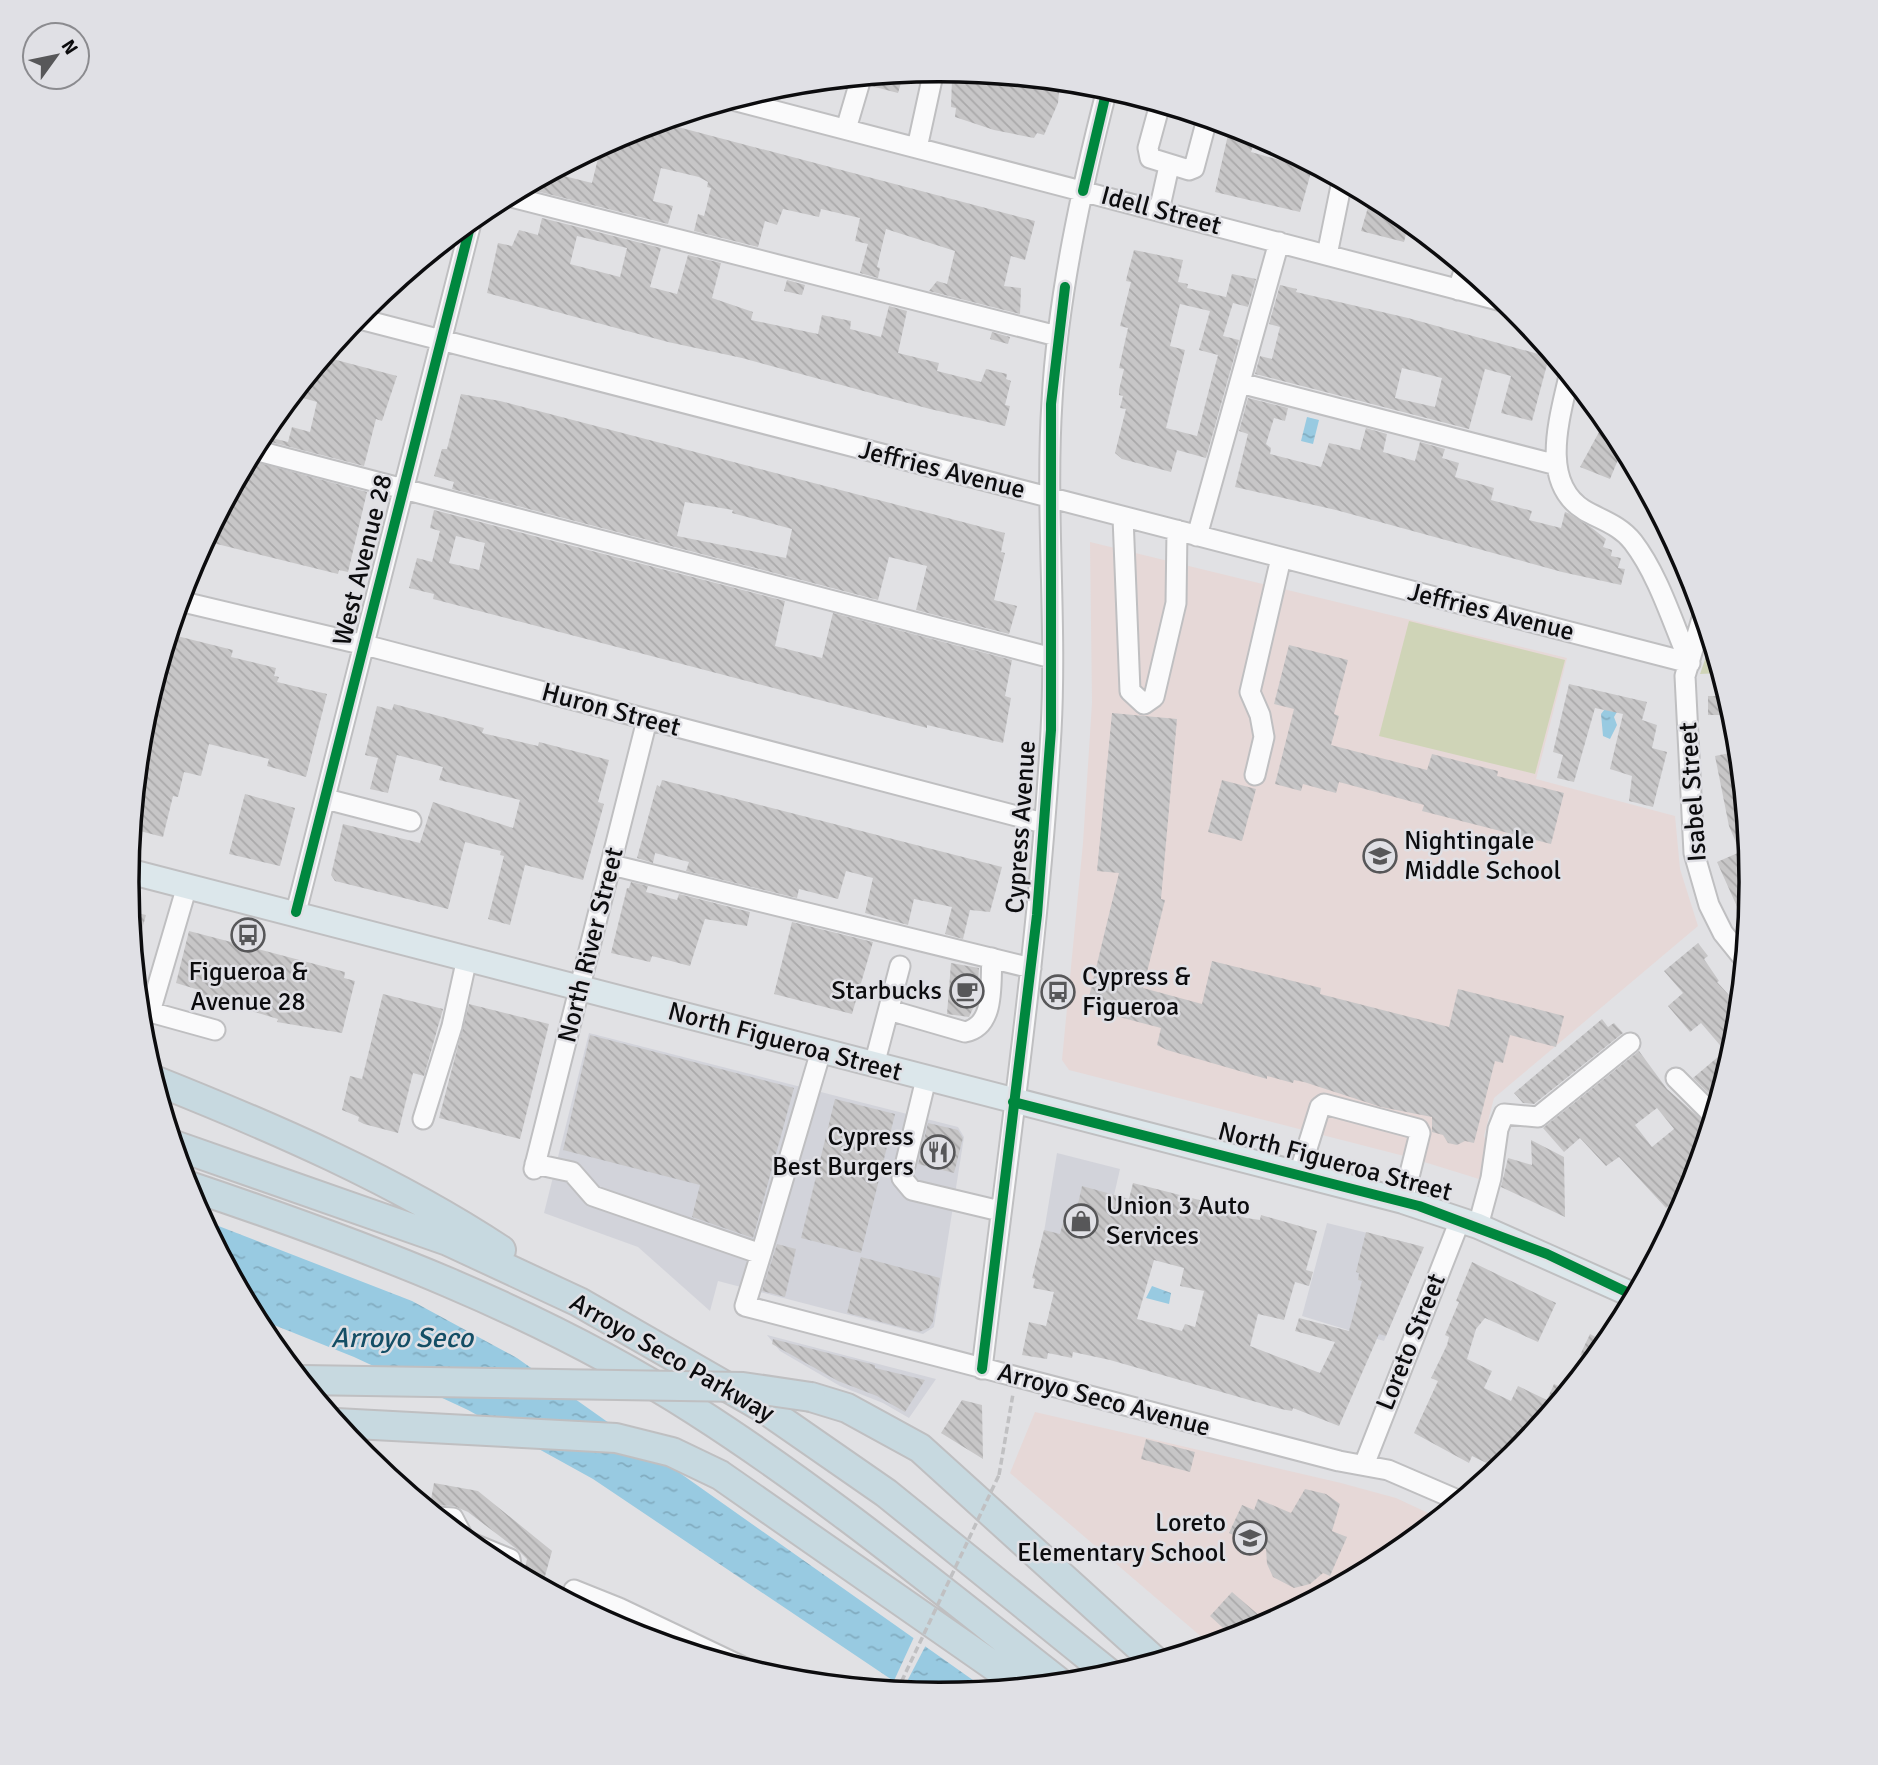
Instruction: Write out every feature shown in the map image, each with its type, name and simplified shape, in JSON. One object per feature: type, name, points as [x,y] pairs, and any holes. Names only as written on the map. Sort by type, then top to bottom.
[{"type":"highway","points":[[165,1084],[259,1122],[460,1224],[579,1302]]},
{"type":"highway","name":"Arroyo Seco Parkway","points":[[184,1149],[448,1241],[579,1302],[762,1407],[886,1493],[1100,1666]]},
{"type":"highway","name":"Arroyo Seco Parkway","points":[[200,1190],[321,1230],[480,1296],[607,1360],[695,1411],[834,1506],[1050,1675]]},
{"type":"highway","points":[[312,1380],[743,1387],[811,1397],[847,1408],[920,1448],[1148,1654]]},
{"type":"highway","points":[[350,1424],[616,1438],[672,1452],[720,1475],[1012,1679]]},
{"type":"main road","name":"North Figueroa Street","points":[[139,874],[296,912],[1013,1102],[1403,1201],[1469,1223],[1626,1292]]},
{"type":"street","points":[[917,148],[932,82]]},
{"type":"street","points":[[846,130],[858,87]]},
{"type":"street","name":"Cypress Avenue","points":[[982,1368],[1031,968],[1051,730],[1051,404],[1057,337],[1083,191],[1104,100]]},
{"type":"street","name":"Idell Street","points":[[752,105],[1482,296]]},
{"type":"street","points":[[1157,113],[1148,148],[1150,158],[1169,166],[1189,170],[1194,168],[1205,128]]},
{"type":"street","points":[[1159,211],[1169,166]]},
{"type":"street","points":[[1327,255],[1340,190]]},
{"type":"street","points":[[521,200],[1057,337]]},
{"type":"street","name":"West Avenue 28","points":[[296,912],[468,236]]},
{"type":"street","points":[[1198,536],[1279,242]]},
{"type":"street","points":[[1458,289],[1462,277]]},
{"type":"street","name":"Jeffries Avenue","points":[[369,321],[1690,663]]},
{"type":"street","points":[[1240,383],[1556,465]]},
{"type":"street","points":[[1567,386],[1561,412],[1556,465],[1563,487],[1572,500],[1619,528],[1632,540],[1646,562],[1690,663]]},
{"type":"street","points":[[265,453],[1052,658]]},
{"type":"street","points":[[1123,517],[1130,691],[1144,704],[1154,697],[1176,603],[1177,530]]},
{"type":"street","points":[[1255,775],[1264,737],[1260,715],[1250,692],[1281,558]]},
{"type":"street","name":"Huron Street","points":[[189,603],[365,645],[1043,823]]},
{"type":"street","name":"Isabel Street","points":[[1699,631],[1685,676],[1694,853],[1709,905],[1723,933],[1736,950]]},
{"type":"street","name":"North River Street","points":[[647,720],[535,1167],[572,1172],[593,1196],[761,1254]]},
{"type":"street","points":[[326,799],[411,821]]},
{"type":"street","points":[[612,865],[1031,968]]},
{"type":"street","points":[[187,886],[150,1012],[215,1030]]},
{"type":"street","points":[[423,1119],[452,1026],[467,958]]},
{"type":"street","points":[[889,1010],[965,1032],[974,1030],[987,1015],[992,958]]},
{"type":"street","points":[[874,1065],[900,966]]},
{"type":"street","name":"Loreto Street","points":[[1364,1465],[1491,1178],[1498,1129],[1504,1114],[1538,1117],[1630,1043]]},
{"type":"street","points":[[761,1254],[821,1051]]},
{"type":"street","points":[[1676,1078],[1706,1108]]},
{"type":"street","points":[[926,1079],[902,1178],[905,1185],[912,1190],[1000,1211]]},
{"type":"street","points":[[1299,1174],[1320,1107],[1324,1104],[1418,1129],[1420,1133],[1403,1201]]},
{"type":"street","name":"Arroyo Seco Avenue","points":[[761,1254],[744,1306],[1016,1378],[1388,1470],[1451,1497]]},
{"type":"street","points":[[573,1594],[574,1590],[605,1609]]},
{"type":"path","points":[[901,1682],[999,1475],[1016,1378]]},
{"type":"shaded area","name":"Nightingale Middle School","points":[[1090,542],[1567,658],[1536,779],[1675,816],[1680,869],[1698,926],[1494,1098],[1484,1136],[1488,1146],[1479,1179],[1408,1157],[1069,1070],[1062,1060],[1083,843],[1092,703]]},
{"type":"shaded area","points":[[589,1033],[958,1127],[964,1137],[934,1327],[923,1334],[718,1281],[710,1311],[638,1247],[544,1213]]},
{"type":"shaded area","points":[[1057,1153],[1120,1169],[1098,1265],[1041,1250]]},
{"type":"shaded area","points":[[1327,1223],[1420,1246],[1422,1250],[1384,1341],[1302,1316]]},
{"type":"shaded area","points":[[767,1335],[936,1379],[909,1418],[883,1403],[840,1386],[780,1351]]},
{"type":"shaded area","name":"Loreto Elementary School","points":[[1035,1412],[1341,1483],[1396,1498],[1430,1514],[1384,1548],[1339,1576],[1245,1622],[1202,1638],[1010,1473]]},
{"type":"green space","points":[[1409,621],[1565,660],[1535,774],[1379,736]]},
{"type":"green space","points":[[1706,656],[1712,673],[1700,674]]},
{"type":"water","points":[[1307,417],[1319,420],[1313,444],[1301,441]]},
{"type":"water","points":[[1605,709],[1618,710],[1614,717],[1617,725],[1610,739],[1603,736],[1601,714]]},
{"type":"water","name":"Arroyo Seco","points":[[216,1225],[412,1301],[517,1358],[975,1682],[894,1681],[593,1479],[468,1410],[354,1357],[272,1324],[246,1283]]},
{"type":"water","points":[[1152,1286],[1171,1293],[1169,1304],[1146,1298]]},
{"type":"pier","points":[[915,1635],[927,1643],[907,1682],[894,1681]]},
{"type":"building","points":[[952,82],[1059,92],[1058,103],[1044,135],[1037,133],[1034,138],[994,130],[955,117],[956,108],[951,107]]},
{"type":"building","points":[[901,83],[898,93],[871,86],[887,84]]},
{"type":"building","points":[[677,127],[1035,221],[1025,260],[1011,256],[1004,286],[1021,288],[1020,314],[929,291],[937,281],[947,284],[955,251],[886,229],[877,267],[880,268],[878,278],[860,273],[868,244],[855,241],[860,218],[821,209],[819,217],[783,209],[777,225],[765,221],[758,247],[694,231],[698,214],[704,216],[711,188],[707,187],[708,182],[699,177],[661,168],[653,201],[673,206],[668,224],[536,191],[564,176],[592,183],[598,159]]},
{"type":"building","points":[[1228,137],[1253,146],[1251,152],[1283,160],[1310,174],[1300,212],[1215,192]]},
{"type":"building","points":[[1368,207],[1406,233],[1404,242],[1361,231]]},
{"type":"building","points":[[542,218],[661,248],[650,287],[677,294],[688,255],[721,263],[712,298],[753,312],[751,320],[818,334],[822,315],[851,321],[850,329],[881,337],[889,306],[907,311],[898,353],[939,363],[937,371],[981,382],[986,369],[1007,374],[1006,379],[1011,381],[1005,405],[1010,406],[1005,426],[930,409],[742,358],[668,342],[487,293],[498,243],[512,246],[519,230],[538,235]],"holes":[[[577,236],[627,248],[620,277],[570,264]]]},
{"type":"building","points":[[1134,250],[1183,260],[1178,282],[1188,284],[1187,288],[1226,297],[1232,274],[1256,279],[1248,307],[1233,303],[1223,336],[1239,340],[1206,458],[1177,450],[1171,472],[1122,459],[1115,453],[1126,409],[1120,408],[1123,396],[1119,395],[1119,390],[1124,369],[1119,368],[1128,328],[1120,326],[1131,282],[1126,281]],"holes":[[[1180,304],[1210,311],[1199,350],[1218,355],[1197,436],[1166,428],[1185,350],[1170,346]]]},
{"type":"building","points":[[787,280],[805,285],[802,295],[784,291]]},
{"type":"building","points":[[1280,285],[1297,289],[1296,292],[1408,318],[1541,355],[1547,363],[1532,421],[1501,413],[1511,376],[1485,369],[1469,429],[1255,374],[1260,356],[1272,359],[1280,327],[1269,324]],"holes":[[[1402,368],[1442,378],[1435,407],[1395,398]]]},
{"type":"building","points":[[992,332],[1010,337],[1008,344],[990,339]]},
{"type":"building","points":[[333,359],[397,376],[382,421],[376,419],[364,466],[271,442],[274,438],[288,442],[292,427],[310,432],[317,402],[302,398]]},
{"type":"building","points":[[461,394],[500,401],[1005,533],[1001,552],[1005,553],[994,600],[1017,606],[1009,634],[916,610],[927,566],[889,557],[878,600],[452,489],[454,482],[434,476],[442,449],[447,449]],"holes":[[[685,502],[733,510],[732,513],[792,529],[786,558],[677,536]]]},
{"type":"building","points":[[1248,398],[1288,408],[1285,421],[1274,418],[1266,444],[1271,448],[1270,454],[1321,467],[1329,443],[1360,450],[1366,428],[1387,434],[1383,452],[1415,461],[1420,442],[1445,449],[1442,458],[1459,463],[1455,477],[1494,488],[1491,500],[1532,511],[1529,520],[1561,528],[1565,512],[1592,528],[1606,539],[1603,547],[1612,550],[1611,556],[1621,558],[1618,568],[1625,569],[1621,585],[1562,572],[1336,510],[1235,487],[1248,434],[1239,431]]},
{"type":"building","points":[[1600,432],[1618,460],[1610,479],[1580,467]]},
{"type":"building","points":[[258,463],[367,492],[348,572],[339,570],[338,574],[215,543]]},
{"type":"building","points":[[434,510],[785,601],[775,646],[822,658],[833,613],[1012,660],[1005,696],[1011,698],[1003,743],[927,725],[927,728],[433,599],[434,594],[409,588],[417,558],[432,562],[440,531],[430,528]],"holes":[[[456,536],[485,543],[479,570],[449,563]]]},
{"type":"building","points":[[178,636],[233,650],[231,657],[276,668],[274,676],[279,677],[277,682],[327,694],[306,777],[267,766],[269,759],[209,744],[201,776],[184,772],[178,797],[173,796],[163,837],[140,830],[154,726]]},
{"type":"building","points":[[1289,645],[1348,660],[1334,714],[1339,716],[1331,745],[1427,770],[1432,754],[1498,771],[1497,776],[1564,793],[1551,844],[1422,811],[1424,805],[1339,782],[1336,793],[1303,784],[1301,791],[1275,784],[1294,709],[1274,704]]},
{"type":"building","points":[[1569,684],[1647,702],[1642,720],[1657,725],[1652,748],[1667,752],[1653,807],[1629,801],[1632,776],[1610,769],[1623,714],[1595,708],[1574,782],[1557,778],[1563,755],[1553,752]]},
{"type":"building","points":[[1708,696],[1717,696],[1721,715],[1708,715]]},
{"type":"building","points":[[394,704],[484,728],[482,733],[538,746],[539,742],[609,760],[598,802],[604,804],[583,880],[525,865],[510,925],[488,919],[504,856],[500,855],[501,851],[465,842],[448,909],[335,881],[331,875],[343,824],[420,843],[433,802],[513,828],[520,800],[439,780],[443,767],[397,755],[388,793],[370,789],[378,758],[365,755],[377,706],[392,710]]},
{"type":"building","points":[[1112,713],[1177,719],[1161,899],[1165,900],[1143,988],[1202,1004],[1212,961],[1321,988],[1320,994],[1449,1027],[1458,989],[1564,1016],[1556,1047],[1510,1035],[1503,1063],[1495,1061],[1474,1143],[1448,1143],[1443,1135],[1432,1132],[1432,1117],[1381,1107],[1304,1082],[1294,1080],[1293,1083],[1267,1076],[1267,1079],[1167,1050],[1157,1045],[1161,1028],[1104,1013],[1107,1002],[1089,997],[1119,873],[1097,871]]},
{"type":"building","points":[[1728,753],[1738,848],[1729,826],[1715,756]]},
{"type":"building","points":[[662,780],[1002,867],[990,912],[970,910],[963,939],[945,934],[952,907],[914,899],[908,925],[865,913],[873,878],[846,871],[838,899],[799,889],[797,898],[686,871],[689,862],[655,853],[653,863],[637,858],[657,785],[660,787]]},
{"type":"building","points":[[1222,780],[1256,789],[1242,841],[1208,832]]},
{"type":"building","points":[[245,794],[295,808],[280,866],[229,854]]},
{"type":"building","points":[[1738,853],[1738,910],[1717,862]]},
{"type":"building","points":[[631,882],[648,886],[646,892],[677,900],[679,894],[750,912],[747,926],[705,919],[690,966],[652,956],[650,962],[611,953],[627,888]]},
{"type":"building","points":[[140,913],[146,915],[140,936]]},
{"type":"building","points":[[792,922],[873,942],[852,1014],[774,994]]},
{"type":"building","points":[[189,931],[345,972],[344,978],[355,981],[342,1033],[277,1022],[278,1019],[198,995],[199,990],[176,983]]},
{"type":"building","points":[[1698,943],[1708,956],[1704,959],[1719,981],[1717,982],[1731,997],[1722,1048],[1701,1023],[1690,1032],[1668,1006],[1683,993],[1664,971]]},
{"type":"building","name":"Starbucks","points":[[951,963],[979,968],[977,1000],[969,1017],[947,1014]]},
{"type":"building","points":[[383,994],[443,1009],[424,1076],[413,1073],[398,1133],[364,1124],[358,1121],[359,1117],[342,1110],[350,1076],[362,1079]]},
{"type":"building","points":[[469,1004],[549,1024],[520,1139],[439,1118]]},
{"type":"building","points":[[1602,1019],[1608,1027],[1614,1023],[1623,1033],[1534,1104],[1523,1103],[1514,1093]]},
{"type":"building","points":[[590,1035],[794,1088],[753,1238],[692,1217],[700,1185],[563,1150]]},
{"type":"building","points":[[1639,1051],[1667,1089],[1703,1121],[1678,1189],[1671,1204],[1666,1208],[1619,1157],[1606,1166],[1580,1138],[1564,1152],[1543,1128]],"holes":[[[1657,1108],[1674,1129],[1652,1147],[1635,1125]]]},
{"type":"building","points":[[1720,1055],[1710,1095],[1693,1078]]},
{"type":"building","points":[[835,1099],[895,1114],[861,1253],[801,1238]]},
{"type":"building","name":"Cypress Best Burgers","points":[[928,1123],[958,1130],[963,1138],[954,1173],[918,1164]]},
{"type":"building","points":[[1531,1140],[1564,1157],[1565,1217],[1501,1187],[1508,1158],[1532,1165]]},
{"type":"building","points":[[1133,1183],[1219,1205],[1218,1210],[1246,1218],[1260,1220],[1261,1215],[1317,1231],[1306,1270],[1313,1272],[1309,1286],[1295,1282],[1284,1320],[1258,1314],[1250,1346],[1320,1373],[1335,1342],[1295,1331],[1299,1318],[1349,1331],[1362,1281],[1358,1280],[1359,1273],[1356,1272],[1366,1232],[1424,1247],[1386,1336],[1379,1334],[1339,1426],[1293,1408],[1292,1411],[1281,1409],[1110,1360],[1073,1352],[1072,1358],[1048,1353],[1047,1359],[1022,1355],[1029,1322],[1046,1326],[1054,1292],[1033,1288],[1035,1279],[1032,1278],[1044,1230],[1060,1234],[1065,1215],[1075,1217],[1082,1186],[1129,1199]],"holes":[[[1154,1260],[1184,1268],[1180,1286],[1204,1291],[1195,1327],[1185,1324],[1182,1331],[1137,1319]]]},
{"type":"building","points":[[777,1244],[796,1249],[785,1297],[762,1291]]},
{"type":"building","points":[[861,1257],[940,1278],[933,1322],[929,1328],[919,1332],[847,1313]]},
{"type":"building","points":[[1472,1262],[1556,1303],[1538,1342],[1485,1318],[1476,1329],[1467,1359],[1492,1371],[1484,1388],[1511,1401],[1518,1386],[1547,1400],[1554,1384],[1560,1387],[1488,1464],[1472,1456],[1469,1463],[1414,1433],[1438,1381],[1431,1378],[1447,1345],[1449,1337],[1445,1335],[1459,1302],[1456,1301]]},
{"type":"building","points":[[1590,1334],[1597,1338],[1583,1357],[1580,1355]]},
{"type":"building","points":[[773,1339],[925,1380],[905,1412],[877,1396],[838,1381],[772,1344]]},
{"type":"building","points":[[962,1400],[982,1405],[983,1459],[941,1433]]},
{"type":"building","points":[[1146,1439],[1195,1452],[1190,1472],[1141,1459]]},
{"type":"building","points":[[434,1483],[478,1491],[552,1551],[544,1579],[525,1567],[527,1559],[519,1551],[468,1512],[454,1506],[437,1505],[431,1500]]},
{"type":"building","points":[[1305,1489],[1326,1494],[1340,1504],[1332,1531],[1347,1537],[1330,1576],[1323,1573],[1310,1584],[1294,1588],[1273,1577],[1267,1564],[1266,1549],[1229,1533],[1242,1505],[1254,1510],[1258,1499],[1291,1513]]},
{"type":"building","points":[[1232,1592],[1259,1615],[1225,1629],[1210,1616]]},
{"type":"cycle path","points":[[1083,191],[1104,100]]},
{"type":"cycle path","points":[[296,912],[468,237]]},
{"type":"cycle path","points":[[982,1369],[1037,915],[1051,730],[1051,404],[1065,287]]},
{"type":"cycle path","points":[[1013,1102],[1419,1206],[1547,1254],[1626,1292]]},
{"type":"place","name":"Nightingale Middle School","points":[[1380,856]]},
{"type":"place","name":"Figueroa & Avenue 28","points":[[248,935]]},
{"type":"place","name":"Starbucks","points":[[967,991]]},
{"type":"place","name":"Cypress & Figueroa","points":[[1058,992]]},
{"type":"place","name":"Cypress Best Burgers","points":[[938,1152]]},
{"type":"place","name":"Union 3 Auto Services","points":[[1081,1221]]},
{"type":"place","name":"Loreto Elementary School","points":[[1250,1538]]}]
